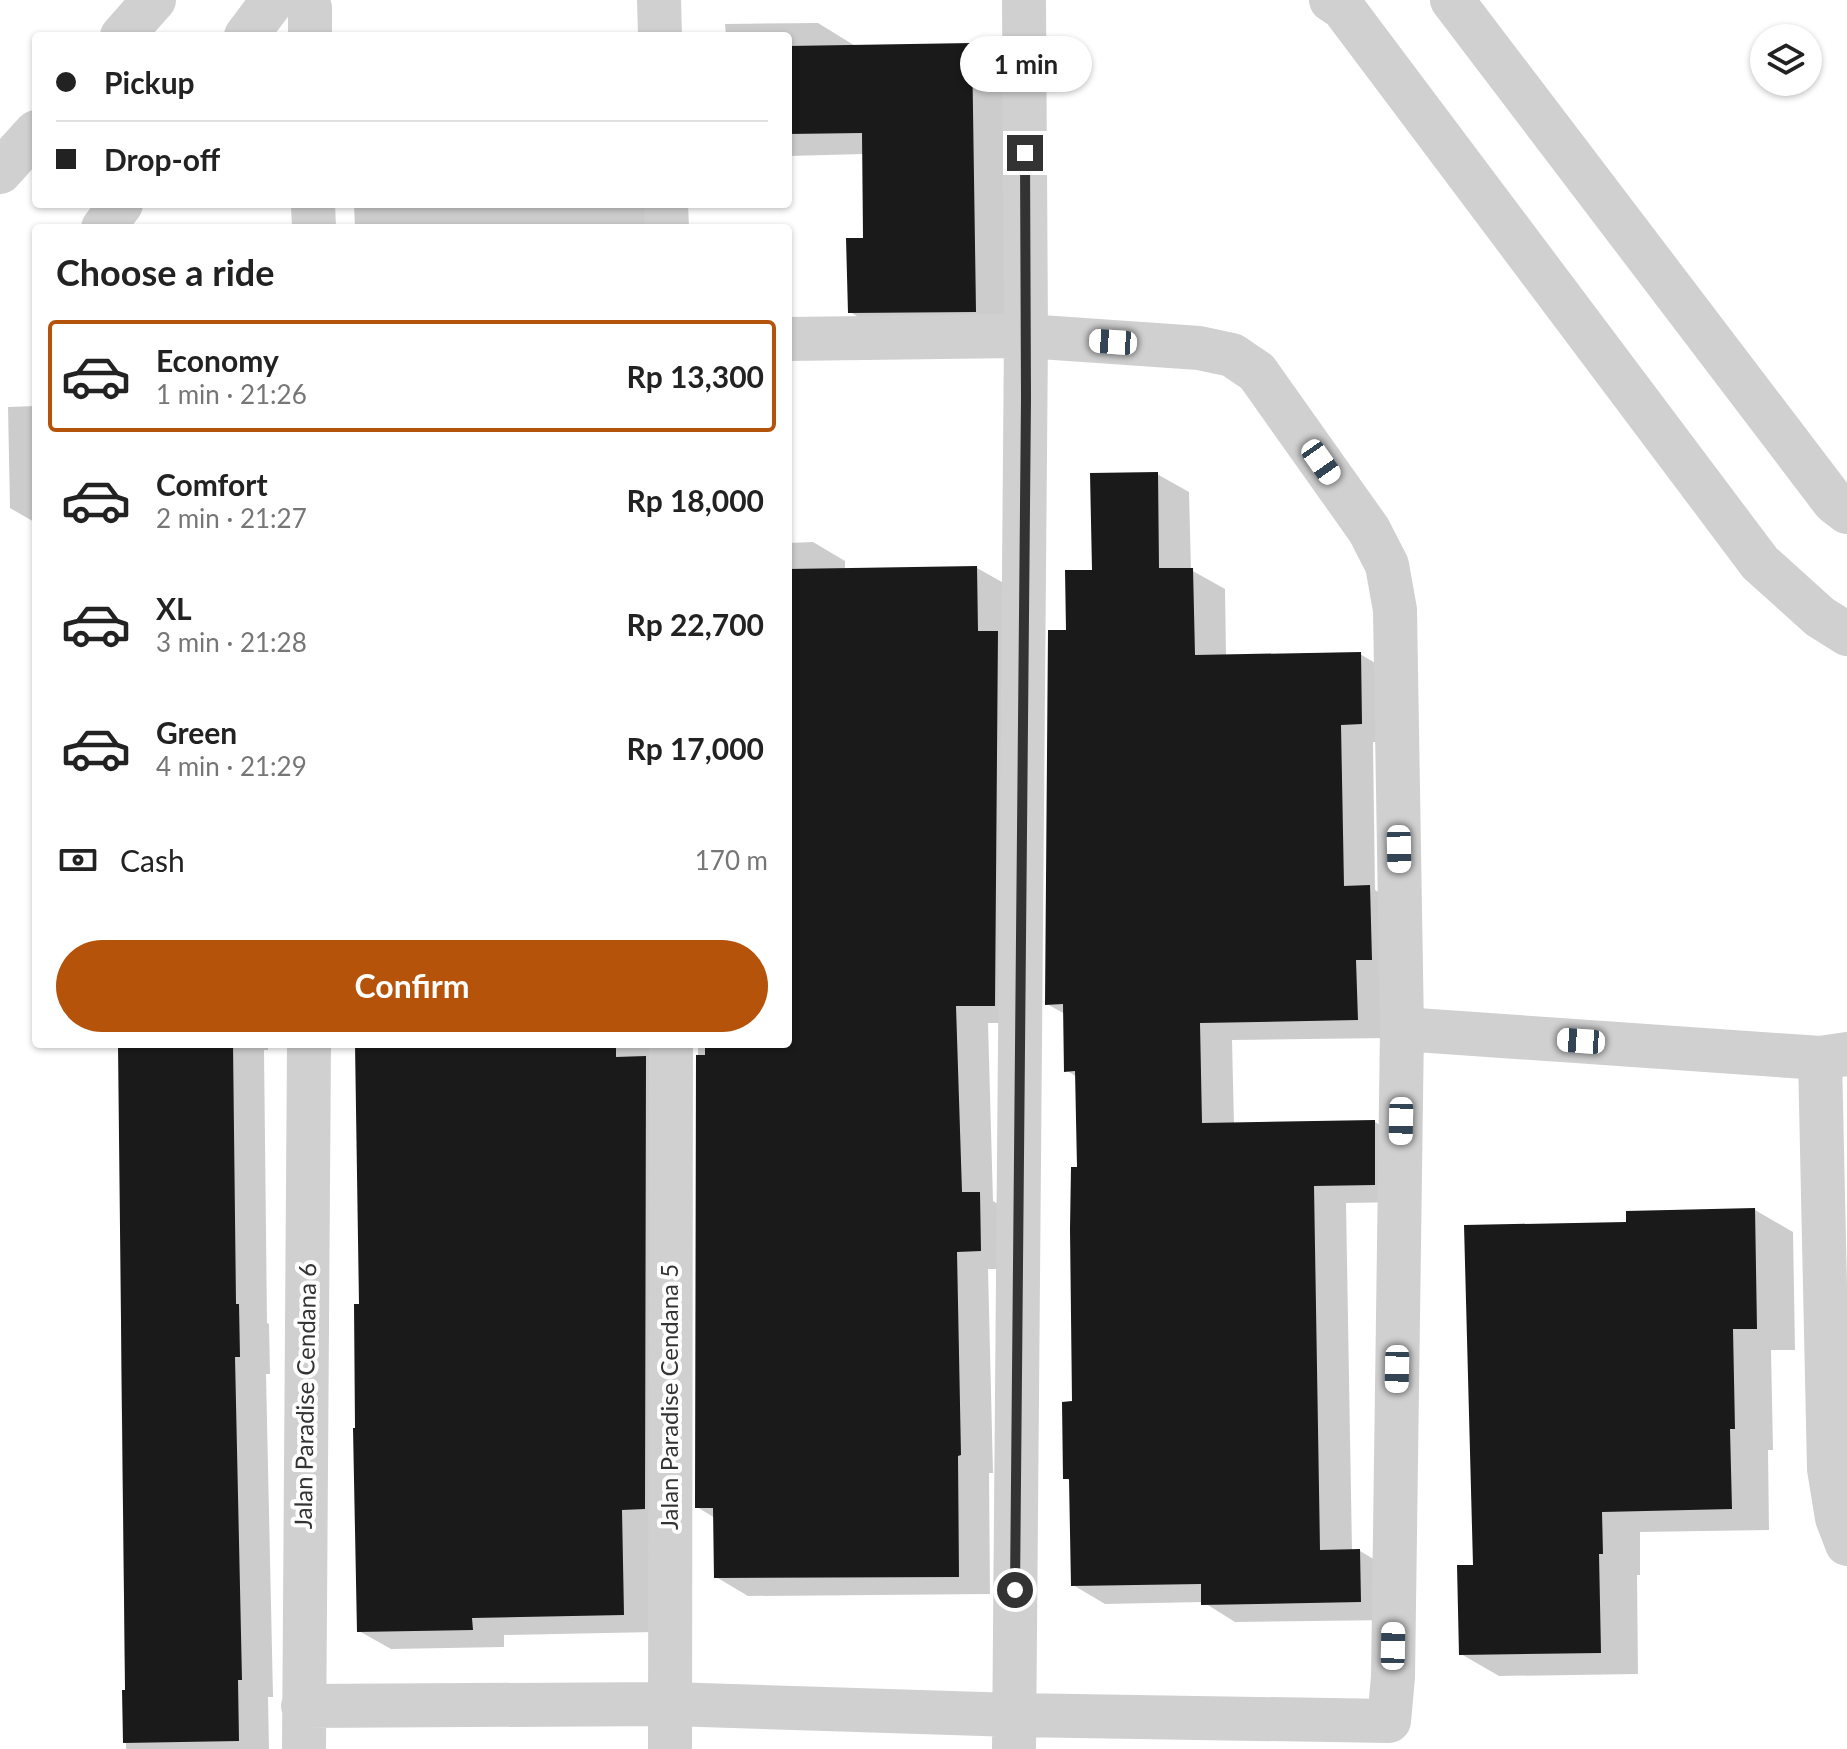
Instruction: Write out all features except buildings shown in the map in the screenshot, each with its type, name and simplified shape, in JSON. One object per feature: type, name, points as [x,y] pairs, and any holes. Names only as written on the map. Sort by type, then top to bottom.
[{"type":"street","points":[[126,32],[154,0]]},
{"type":"street","points":[[659,0],[660,32]]},
{"type":"street","points":[[1014,1732],[1026,336],[1024,0]]},
{"type":"street","points":[[1331,0],[1343,8],[1760,563],[1820,617],[1847,634]]},
{"type":"street","points":[[1452,0],[1834,502],[1847,512]]},
{"type":"street","points":[[254,32],[299,11]]},
{"type":"street","points":[[0,172],[32,136]]},
{"type":"street","points":[[303,1706],[670,1704],[1014,1732],[1389,1735],[1393,1677],[1402,1029],[1395,610],[1387,565],[1369,530],[1257,372],[1232,355],[1199,348],[1026,336],[792,339]]},
{"type":"street","points":[[1402,1029],[1833,1056],[1829,1469],[1837,1518],[1847,1544]]},
{"type":"street","name":"Jalan Paradise Cendana 6","points":[[304,1749],[309,1048]]},
{"type":"street","name":"Jalan Paradise Cendana 5","points":[[670,1749],[671,1048]]},
{"type":"route","points":[[1015,1590],[1026,398],[1025,153]]}]
